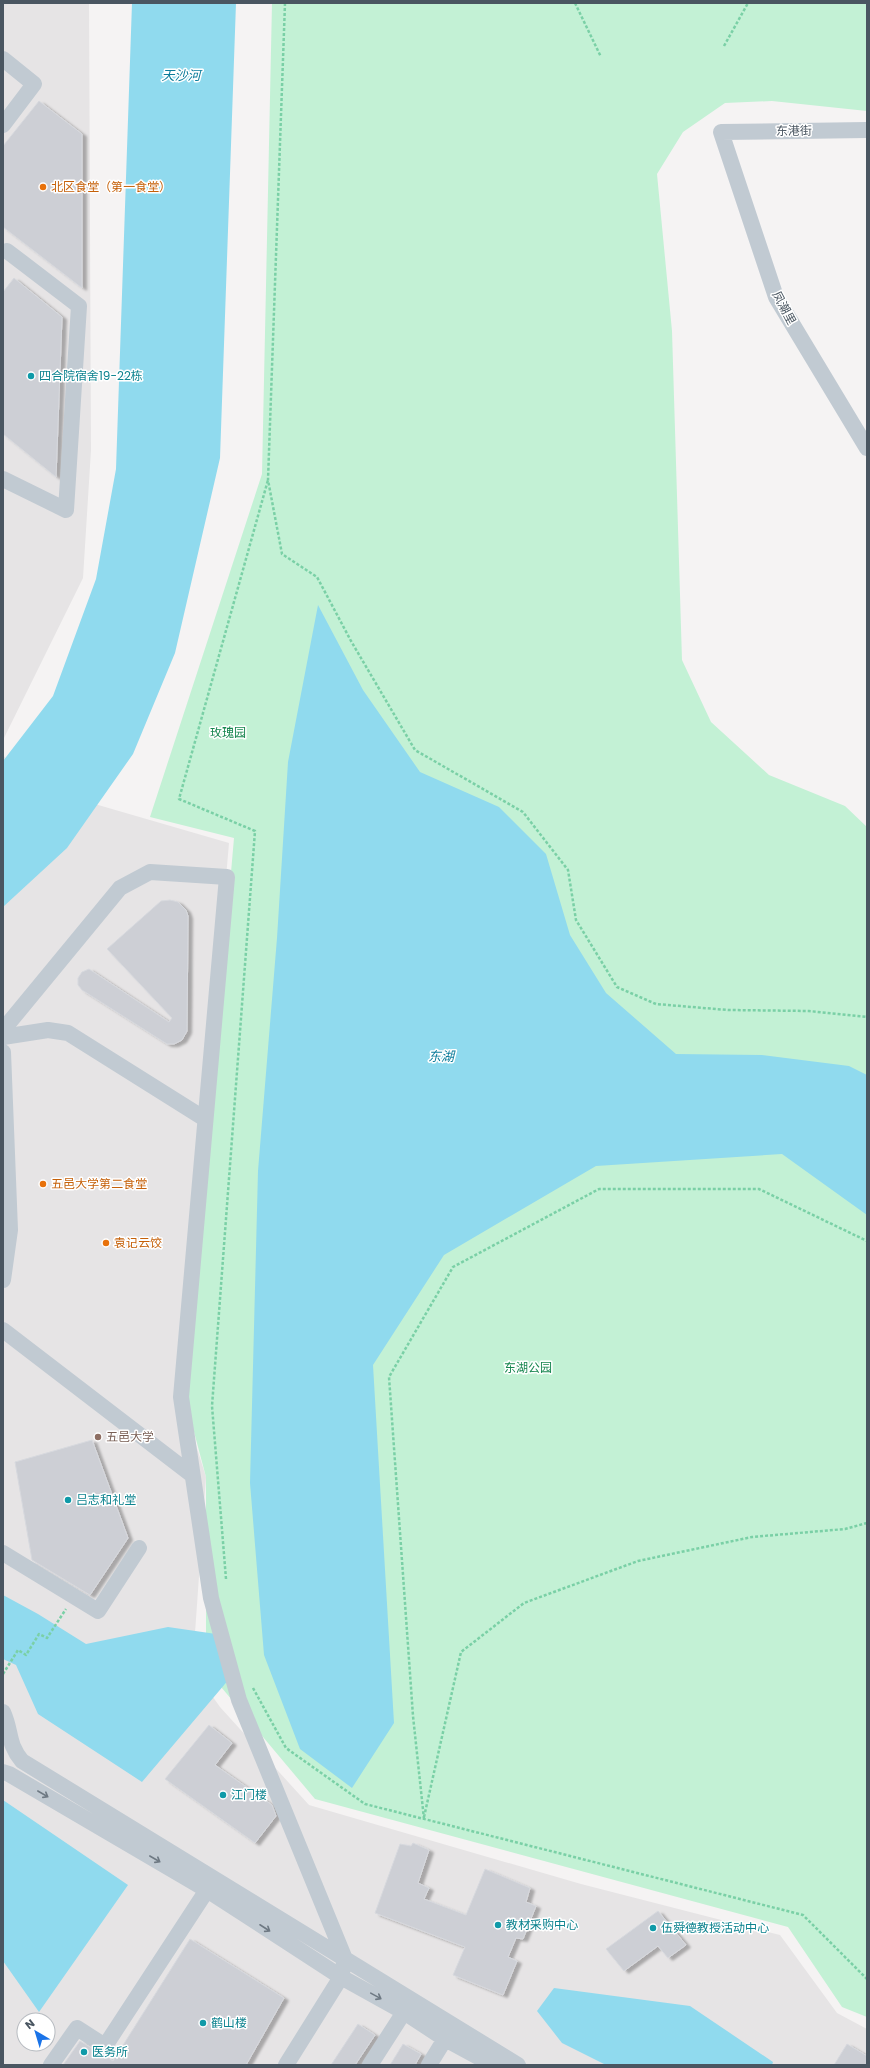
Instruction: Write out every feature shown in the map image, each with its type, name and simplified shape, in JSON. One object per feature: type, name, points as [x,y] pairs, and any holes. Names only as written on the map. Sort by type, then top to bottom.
[{"type":"street","points":[[3,59],[34,84],[3,125]]},
{"type":"street","name":"东港街","points":[[721,132],[867,130]]},
{"type":"street","name":"凤潮里","points":[[721,132],[776,298],[867,448]]},
{"type":"street","points":[[3,480],[66,510],[79,306],[4,252]]},
{"type":"street","points":[[3,1030],[120,888],[150,872],[226,877],[181,1397],[210,1598],[239,1700],[345,1959],[341,1977],[286,2065]]},
{"type":"street","points":[[3,1037],[48,1030],[68,1033],[205,1119]]},
{"type":"street","points":[[3,1052],[10,1230],[3,1280]]},
{"type":"street","points":[[3,1330],[192,1475]]},
{"type":"street","points":[[3,1553],[98,1611],[139,1548]]},
{"type":"street","points":[[3,1712],[8,1723],[10,1741],[14,1751],[22,1761],[518,2065]]},
{"type":"street","points":[[6,1773],[207,1890],[341,1977],[404,2012],[445,2039],[493,2065]]},
{"type":"street","points":[[50,2065],[77,2028],[105,2046],[207,1890]]},
{"type":"street","points":[[370,2065],[404,2012]]},
{"type":"street","points":[[429,2065],[445,2039]]},
{"type":"path","points":[[284,3],[268,480],[282,554],[317,578],[351,641],[415,750],[523,812],[568,870],[576,920],[617,987],[656,1004],[728,1010],[809,1011],[867,1017]]},
{"type":"path","points":[[575,3],[601,57]]},
{"type":"path","points":[[724,46],[748,3]]},
{"type":"path","points":[[226,1586],[212,1406],[255,831],[179,799],[268,480]]},
{"type":"path","points":[[424,1819],[413,1716],[389,1377],[453,1267],[598,1189],[759,1189],[867,1241]]},
{"type":"path","points":[[424,1819],[461,1652],[524,1603],[638,1561],[752,1537],[845,1529],[867,1523]]},
{"type":"path","points":[[3,1674],[18,1650],[26,1655],[40,1634],[47,1638],[73,1596]]},
{"type":"path","points":[[249,1682],[286,1748],[365,1804],[803,1914],[867,1979]]},
{"type":"shaded area","points":[[3,3],[89,3],[91,450],[83,578],[3,740]]},
{"type":"shaded area","name":"五邑大学","points":[[3,755],[26,784],[229,843],[181,1397],[206,1477],[195,1633],[198,1676],[220,1707],[309,1805],[581,1884],[780,1935],[837,2013],[867,2029],[867,2065],[3,2065]]},
{"type":"green space","name":"东湖公园","points":[[272,3],[867,3],[867,111],[772,101],[725,103],[683,132],[657,174],[672,331],[682,660],[711,722],[769,775],[845,806],[867,827],[867,2017],[842,2007],[788,1927],[315,1799],[206,1669],[206,1477],[185,1398],[234,838],[150,817],[262,474]]},
{"type":"water","name":"天沙河","points":[[132,3],[236,3],[220,458],[175,653],[133,754],[67,848],[3,907],[3,761],[53,696],[96,579],[116,469]]},
{"type":"water","name":"东湖","points":[[318,605],[363,690],[420,772],[499,807],[546,854],[570,935],[606,993],[676,1054],[762,1055],[849,1066],[867,1075],[867,1215],[782,1154],[596,1166],[444,1255],[373,1365],[394,1723],[352,1788],[300,1749],[264,1655],[250,1483],[258,1171],[277,938],[288,762]]},
{"type":"water","points":[[3,1595],[38,1614],[86,1644],[168,1627],[216,1634],[230,1678],[142,1782],[38,1714],[16,1665],[3,1659]]},
{"type":"water","points":[[3,1800],[128,1885],[39,2012],[3,1961]]},
{"type":"water","points":[[554,1988],[690,2006],[773,2062],[772,2065],[606,2065],[562,2043],[537,2011]]},
{"type":"building","name":"北区食堂（第一食堂）","points":[[39,101],[82,134],[82,288],[3,227],[3,146]]},
{"type":"building","name":"四合院宿舍19-22栋","points":[[14,278],[62,317],[56,477],[3,434],[3,292]]},
{"type":"building","points":[[170,900],[178,902],[186,910],[188,916],[187,1031],[182,1040],[174,1044],[167,1044],[82,990],[78,985],[78,978],[82,972],[89,969],[169,1022],[172,1018],[107,949],[161,901]]},
{"type":"building","name":"吕志和礼堂","points":[[92,1440],[128,1538],[90,1595],[32,1560],[15,1462]]},
{"type":"building","name":"江门楼","points":[[209,1725],[232,1743],[215,1765],[272,1805],[276,1816],[255,1843],[165,1779]]},
{"type":"building","points":[[413,1843],[429,1850],[418,1883],[429,1888],[424,1899],[466,1915],[485,1869],[530,1888],[526,1902],[536,1906],[523,1939],[516,1938],[508,1957],[517,1961],[503,1995],[453,1975],[465,1947],[375,1913],[400,1844],[411,1846]]},
{"type":"building","name":"伍舜德教授活动中心","points":[[658,1911],[686,1945],[668,1958],[658,1946],[624,1971],[606,1949]]},
{"type":"building","name":"鹤山楼","points":[[190,1939],[284,1998],[246,2065],[63,2065],[80,2041],[113,2061]]},
{"type":"building","points":[[358,2024],[375,2035],[355,2065],[331,2065]]},
{"type":"building","points":[[403,2044],[421,2054],[415,2065],[390,2065]]},
{"type":"building","points":[[847,2044],[867,2056],[867,2065],[834,2065]]},
{"type":"place","name":"北区食堂（第一食堂）","points":[[43,187]]},
{"type":"place","name":"四合院宿舍19-22栋","points":[[31,376]]},
{"type":"place","name":"五邑大学第二食堂","points":[[43,1184]]},
{"type":"place","name":"袁记云饺","points":[[106,1243]]},
{"type":"place","name":"五邑大学","points":[[98,1437]]},
{"type":"place","name":"吕志和礼堂","points":[[68,1500]]},
{"type":"place","name":"江门楼","points":[[223,1795]]},
{"type":"place","name":"教材采购中心","points":[[498,1925]]},
{"type":"place","name":"伍舜德教授活动中心","points":[[653,1928]]},
{"type":"place","name":"鹤山楼","points":[[203,2023]]},
{"type":"place","name":"医务所","points":[[84,2052]]},
{"type":"park label","name":"玫瑰园","points":[[228,733]]}]
